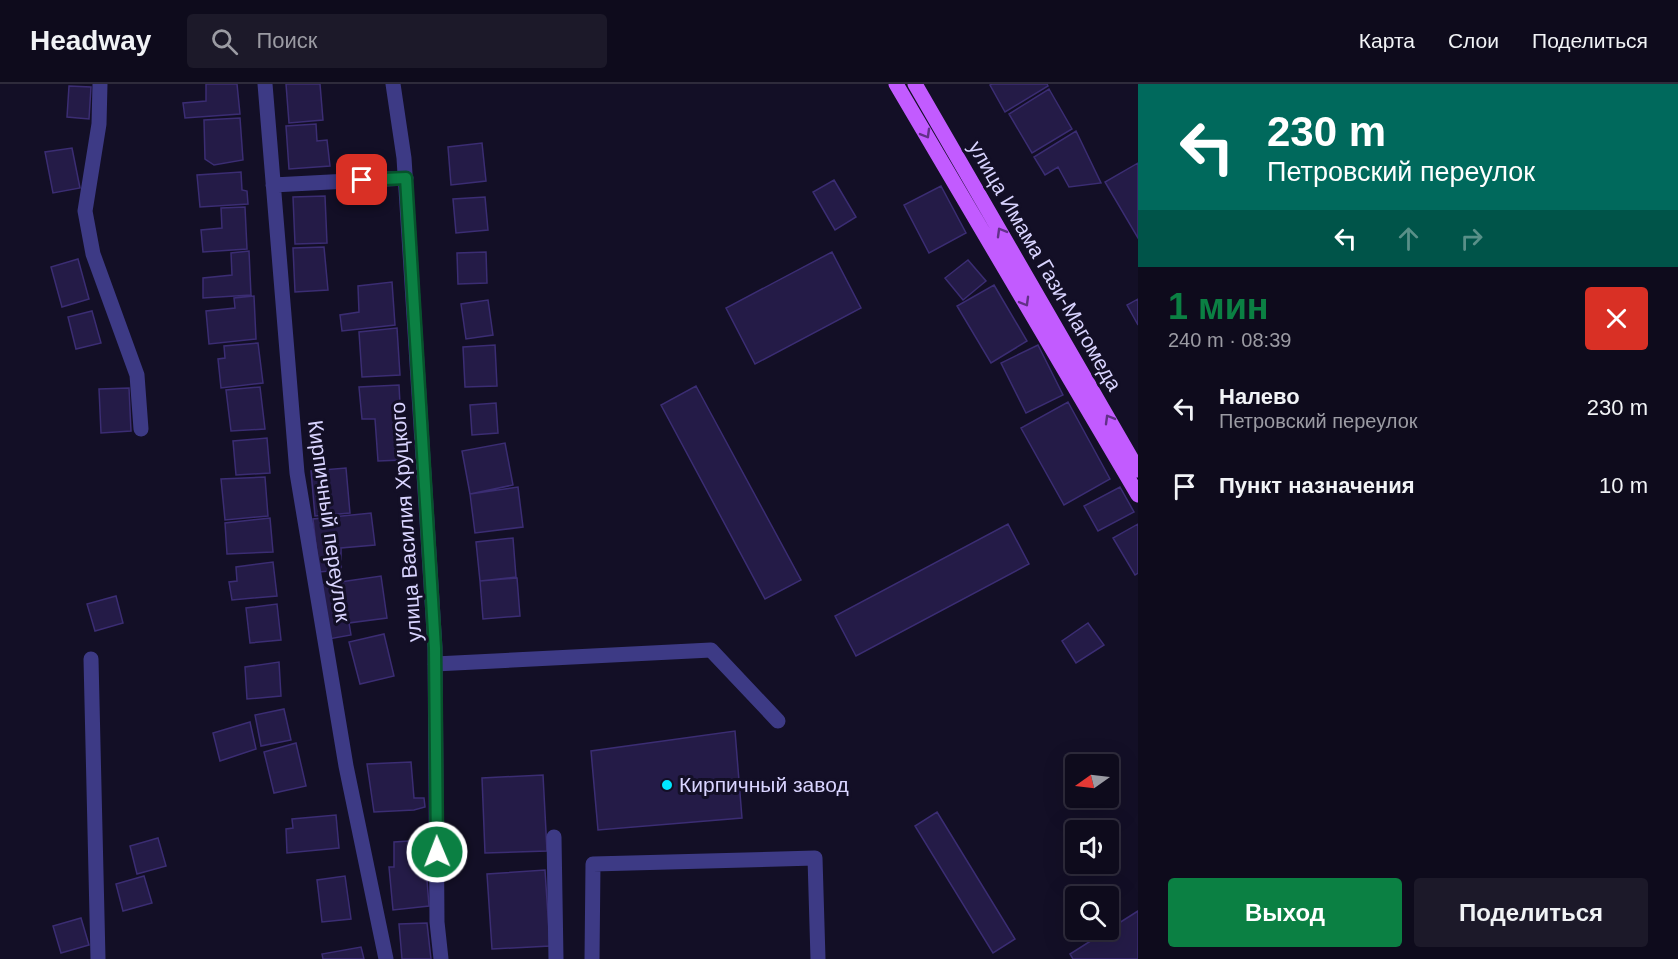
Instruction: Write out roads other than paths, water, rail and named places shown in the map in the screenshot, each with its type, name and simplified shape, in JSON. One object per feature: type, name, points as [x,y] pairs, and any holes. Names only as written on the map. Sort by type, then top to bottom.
[{"type":"main road","points":[[896,84],[1138,495]]},
{"type":"main road","name":"улица Имама Гази-Магомеда","points":[[915,84],[1138,470]]},
{"type":"street","points":[[100,84],[99,124],[85,211],[93,254],[137,375],[141,429]]},
{"type":"street","name":"Кирпичный переулок","points":[[265,84],[297,473],[346,766],[386,959]]},
{"type":"street","name":"улица Василия Хруцкого","points":[[393,84],[406,178],[435,664],[437,922],[441,959]]},
{"type":"street","points":[[273,185],[406,178]]},
{"type":"street","points":[[435,664],[711,650],[778,721]]},
{"type":"street","points":[[91,659],[98,959]]},
{"type":"street","points":[[554,837],[556,959]]},
{"type":"street","points":[[592,959],[592,864],[815,858],[818,959]]},
{"type":"place","name":"Кирпичный завод","points":[[667,785]]}]
